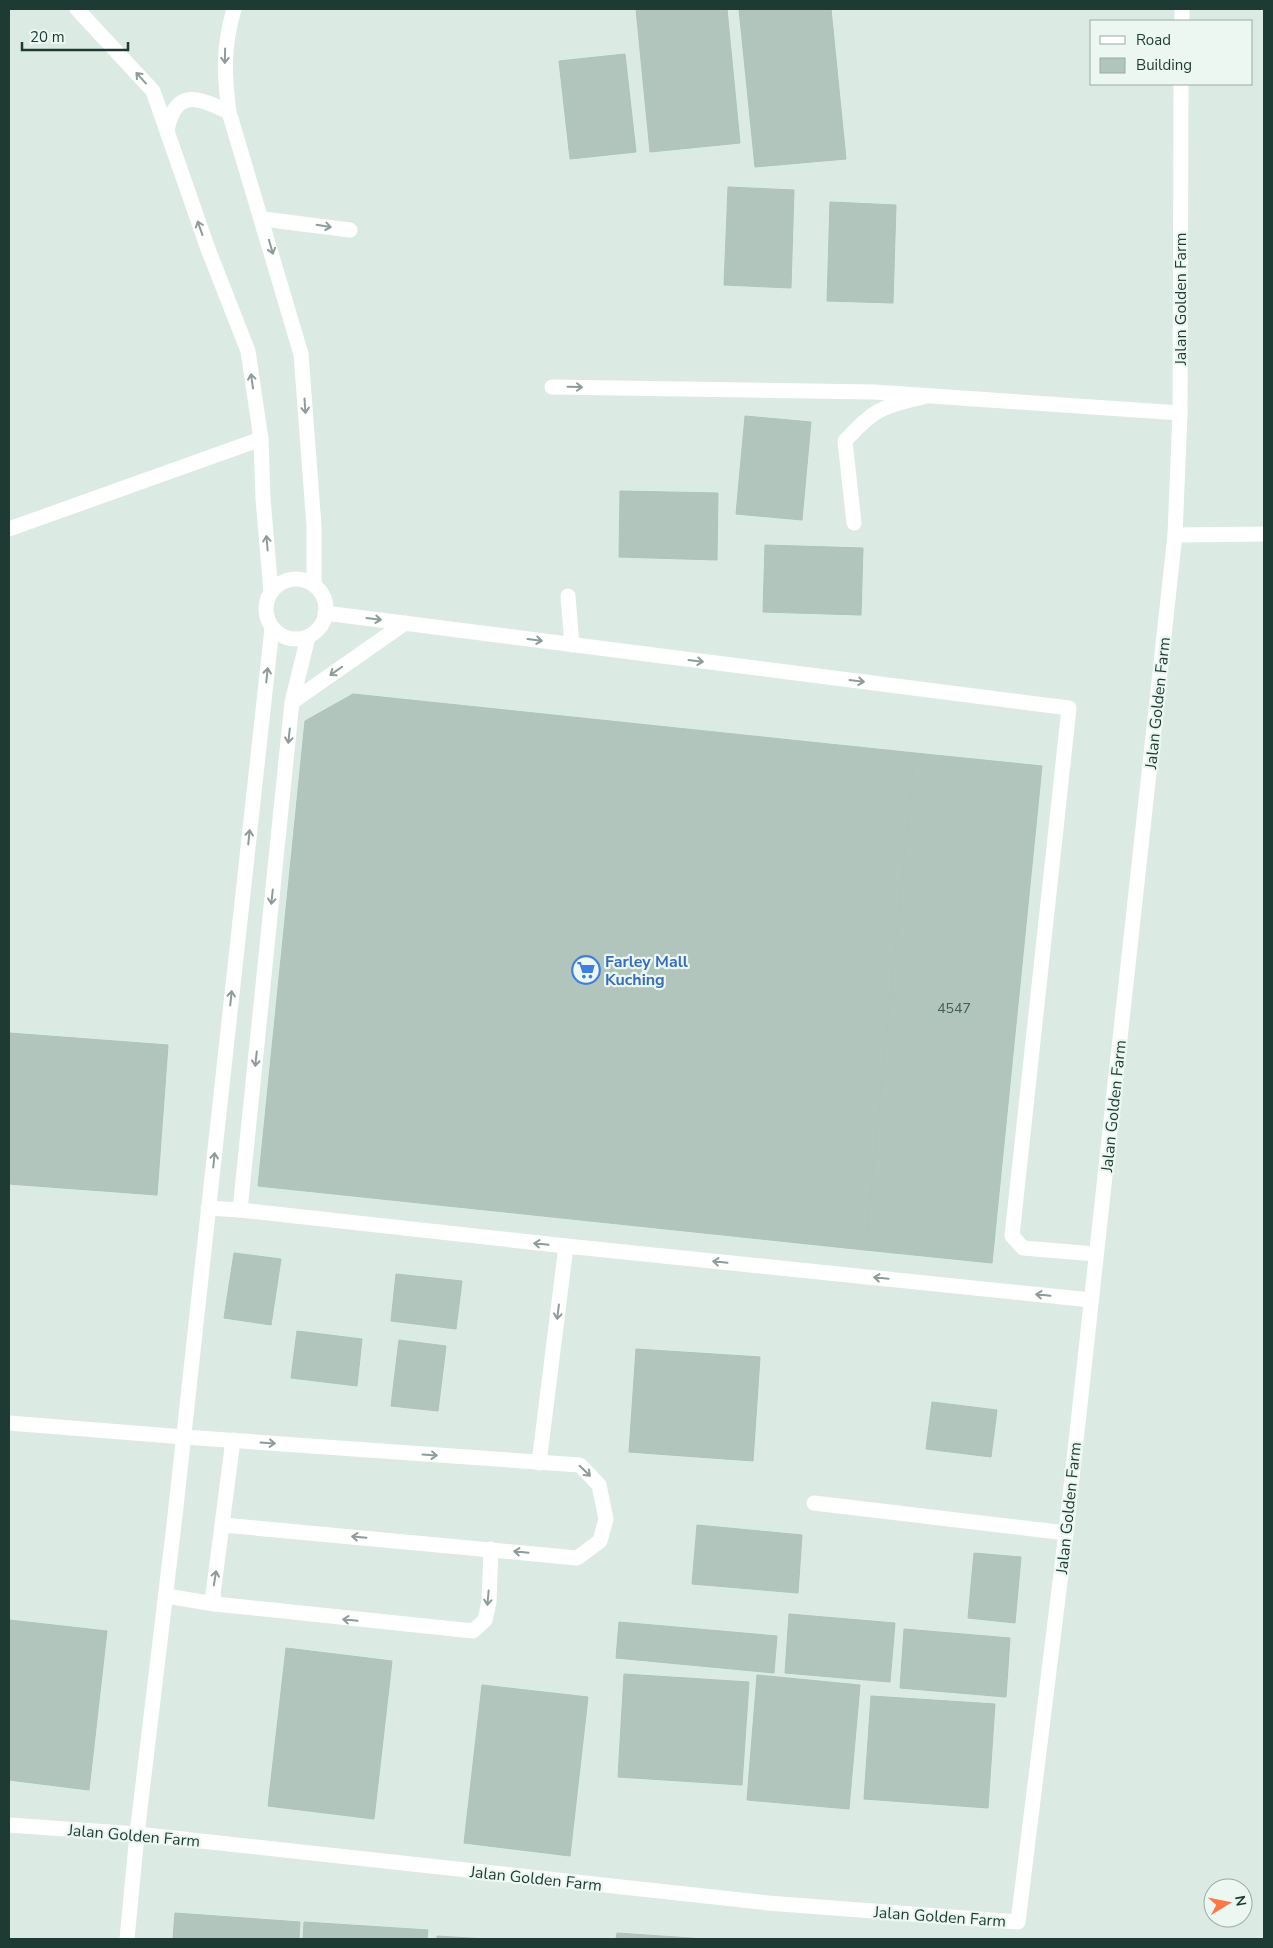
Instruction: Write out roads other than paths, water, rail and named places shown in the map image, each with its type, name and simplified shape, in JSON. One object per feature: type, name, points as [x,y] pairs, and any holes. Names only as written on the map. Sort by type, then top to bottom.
[{"type":"street","points":[[77,9],[152,91],[208,249],[248,351],[261,439],[263,499],[271,592],[266,610],[267,619],[272,628],[288,639],[299,640],[317,631],[325,613],[325,602],[314,585],[314,526],[301,354],[229,112],[225,76],[226,37],[234,9]]},
{"type":"street","name":"Jalan Golden Farm","points":[[9,1825],[137,1834],[768,1903],[1018,1922],[1066,1534],[1175,535],[1180,414],[1181,85]]},
{"type":"street","points":[[167,130],[170,114],[176,106],[186,100],[196,98],[229,112]]},
{"type":"street","points":[[262,219],[350,230]]},
{"type":"street","points":[[552,387],[874,392],[1180,414]]},
{"type":"street","points":[[854,523],[845,441],[866,418],[886,405],[929,395]]},
{"type":"street","points":[[9,529],[261,439]]},
{"type":"street","points":[[1175,535],[1264,534]]},
{"type":"street","points":[[271,592],[286,581],[296,579],[314,585]]},
{"type":"street","points":[[568,596],[572,645]]},
{"type":"street","points":[[325,613],[1069,708],[1012,1236],[1023,1248],[1096,1254]]},
{"type":"street","points":[[292,702],[404,623]]},
{"type":"street","points":[[128,1939],[137,1834],[184,1437],[272,628]]},
{"type":"street","points":[[240,1210],[292,702],[308,637]]},
{"type":"street","points":[[208,1208],[1092,1300]]},
{"type":"street","points":[[539,1463],[566,1246]]},
{"type":"street","points":[[9,1423],[580,1465],[599,1485],[606,1519],[600,1541],[577,1558],[223,1525]]},
{"type":"street","points":[[215,1604],[213,1594],[233,1440]]},
{"type":"street","points":[[814,1503],[1066,1534]]},
{"type":"street","points":[[166,1596],[215,1604],[473,1632],[485,1620],[491,1549]]},
{"type":"place","name":"Farley Mall Kuching","points":[[586,970]]}]
